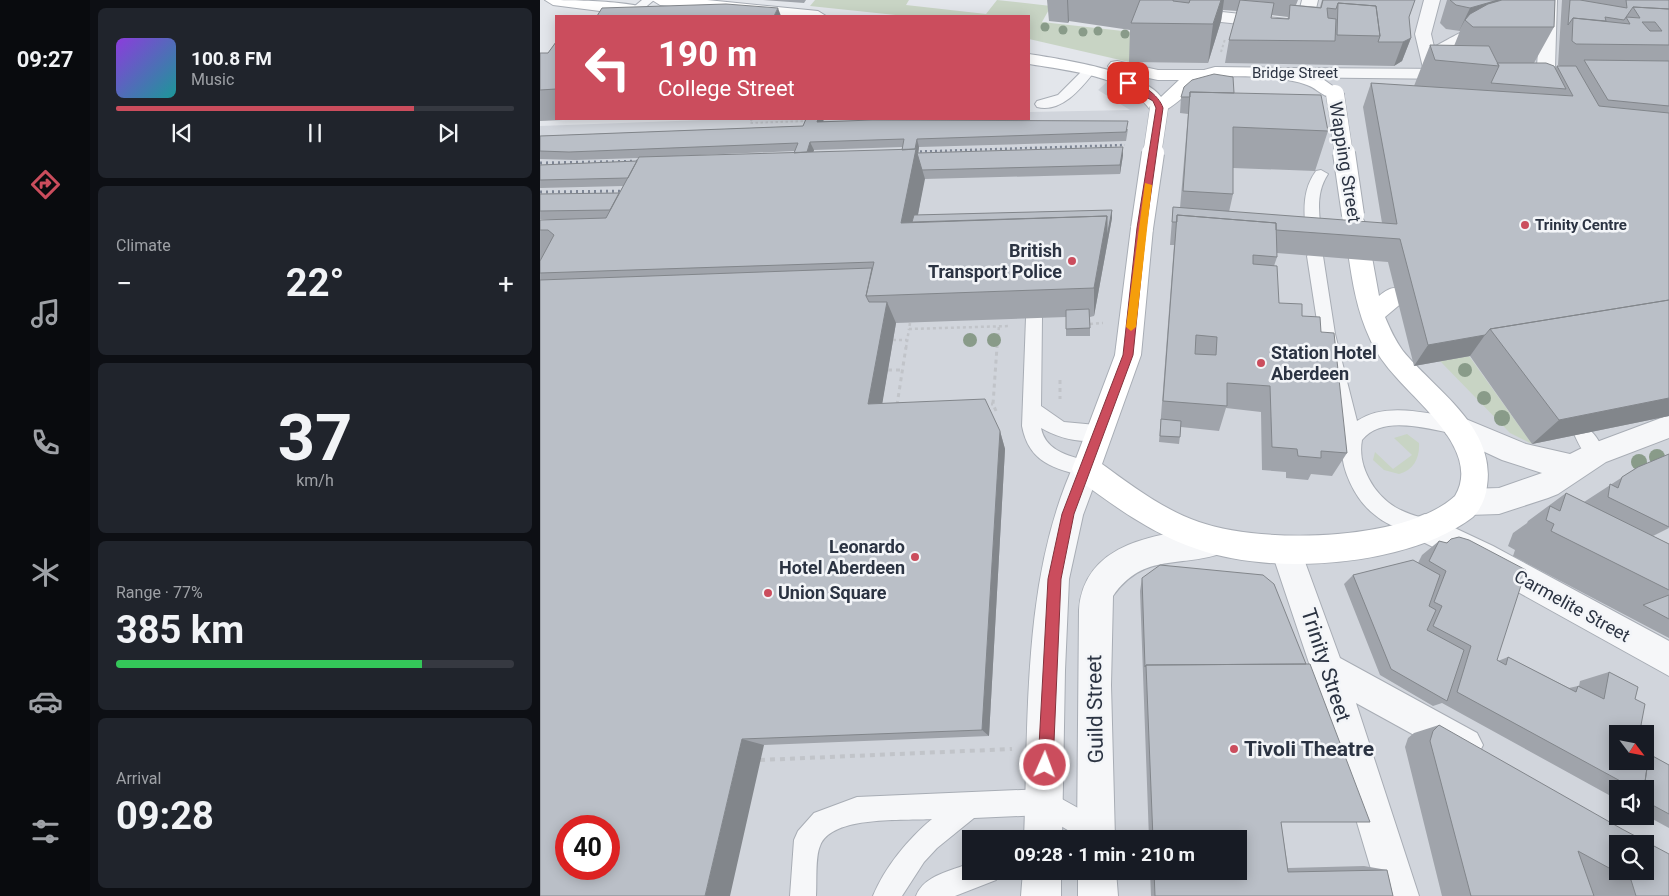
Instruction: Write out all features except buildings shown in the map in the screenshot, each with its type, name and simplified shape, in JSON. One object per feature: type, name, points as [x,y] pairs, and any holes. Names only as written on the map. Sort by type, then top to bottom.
[{"type":"main road","points":[[553,0],[675,15]]},
{"type":"main road","points":[[645,10],[664,0],[808,15]]},
{"type":"main road","name":"Bridge Street","points":[[1030,45],[1134,71],[1168,75],[1281,72]]},
{"type":"main road","points":[[1030,59],[1088,72],[1142,90],[1157,100],[1160,108],[1142,228],[1128,355],[1086,469],[1141,509],[1214,542],[1286,550],[1367,545],[1425,528],[1452,515],[1468,502]]},
{"type":"main road","name":"Wapping Street","points":[[1281,72],[1314,81],[1335,94],[1353,215],[1372,314],[1382,340],[1395,361],[1456,426],[1467,443],[1473,461],[1473,480],[1468,502]]},
{"type":"main road","points":[[1160,108],[1188,82],[1208,74]]},
{"type":"main road","points":[[1353,215],[1375,225]]},
{"type":"main road","points":[[1372,314],[1396,294]]},
{"type":"street","points":[[1165,11],[1304,26],[1310,0]]},
{"type":"street","points":[[1432,0],[1423,34],[1430,66],[1464,37],[1509,25]]},
{"type":"street","points":[[1546,68],[1541,28],[1549,0]]},
{"type":"street","name":"Bridge Street","points":[[1335,94],[1342,86],[1355,79],[1430,66],[1469,74]]},
{"type":"street","name":"Bridge Street","points":[[1281,72],[1389,73]]},
{"type":"street","points":[[1456,426],[1526,458],[1544,463],[1667,429]]},
{"type":"street","points":[[1468,502],[1498,500],[1548,485],[1584,452]]},
{"type":"street","points":[[1043,830],[1054,579],[1068,514],[1086,469]]},
{"type":"street","name":"Carmelite Street","points":[[1425,528],[1482,556],[1669,659]]},
{"type":"street","name":"Guild Street","points":[[1093,830],[1096,598],[1105,581],[1119,566],[1155,548],[1214,542]]},
{"type":"street","name":"Trinity Street","points":[[1286,550],[1328,669],[1398,896]]},
{"type":"street","points":[[1328,669],[1491,760]]},
{"type":"street","points":[[1041,896],[1042,880]]},
{"type":"street","points":[[1097,880],[1098,896]]},
{"type":"lane","points":[[1041,104],[1054,103],[1062,99],[1088,72]]},
{"type":"lane","points":[[1321,174],[1314,182],[1311,192],[1314,249],[1327,334],[1359,479],[1376,505],[1395,518],[1425,528]]},
{"type":"lane","points":[[1034,318],[1033,438],[1042,451],[1054,460],[1086,469]]},
{"type":"lane","points":[[1032,409],[1044,422],[1064,432],[1078,434],[1100,432]]},
{"type":"lane","points":[[1352,441],[1358,430],[1377,419],[1456,426]]},
{"type":"lane","points":[[803,896],[807,840],[824,822],[857,810],[1044,802],[1084,830]]},
{"type":"lane","points":[[886,896],[915,853],[928,839],[968,806]]},
{"type":"lane","points":[[929,896],[940,888],[962,880]]},
{"type":"path","points":[[1208,74],[1230,18]]},
{"type":"path","points":[[752,120],[750,123],[816,120]]},
{"type":"path","points":[[897,407],[910,323]]},
{"type":"path","points":[[1090,324],[1103,323],[1102,330]]},
{"type":"path","points":[[996,411],[993,404],[999,326]]},
{"type":"path","points":[[909,329],[1014,326]]},
{"type":"path","points":[[893,340],[907,340]]},
{"type":"path","points":[[888,370],[903,370]]},
{"type":"path","points":[[1060,371],[1060,398],[1063,405]]},
{"type":"path","points":[[974,405],[993,404]]},
{"type":"path","points":[[889,407],[906,407]]},
{"type":"path","points":[[760,760],[1046,747]]},
{"type":"shaded area","points":[[1310,0],[1669,0],[1669,896],[540,896],[540,126],[703,120],[1030,120],[1030,112],[1130,110],[1098,90],[1129,62],[1146,9],[1304,26]]},
{"type":"green space","points":[[815,0],[909,0],[906,5],[986,14],[997,0],[1051,6],[1042,22],[1141,33],[1129,62],[1030,39],[1030,15],[896,15],[810,6]]},
{"type":"green space","points":[[1469,356],[1532,444],[1510,433],[1440,361]]},
{"type":"green space","points":[[1407,434],[1419,443],[1417,458],[1409,469],[1399,474],[1384,470],[1373,460],[1375,452],[1393,469],[1412,455],[1394,438]]},
{"type":"railway","points":[[905,152],[1125,145]]},
{"type":"railway","points":[[540,163],[650,161]]},
{"type":"railway","points":[[540,192],[635,191]]},
{"type":"slow traffic","points":[[1131,327],[1148,185]]},
{"type":"place","name":"Trinity Centre","points":[[1525,225]]},
{"type":"place","name":"British Transport Police","points":[[1072,261]]},
{"type":"place","name":"Station Hotel Aberdeen","points":[[1261,363]]},
{"type":"place","name":"Leonardo Hotel Aberdeen","points":[[915,557]]},
{"type":"place","name":"Union Square","points":[[768,593]]},
{"type":"place","name":"Tivoli Theatre","points":[[1234,749]]},
{"type":"route","points":[[1045,765],[1048,670],[1054,579],[1068,514],[1128,355],[1142,228],[1160,108],[1157,100],[1150,94],[1128,83]]}]
